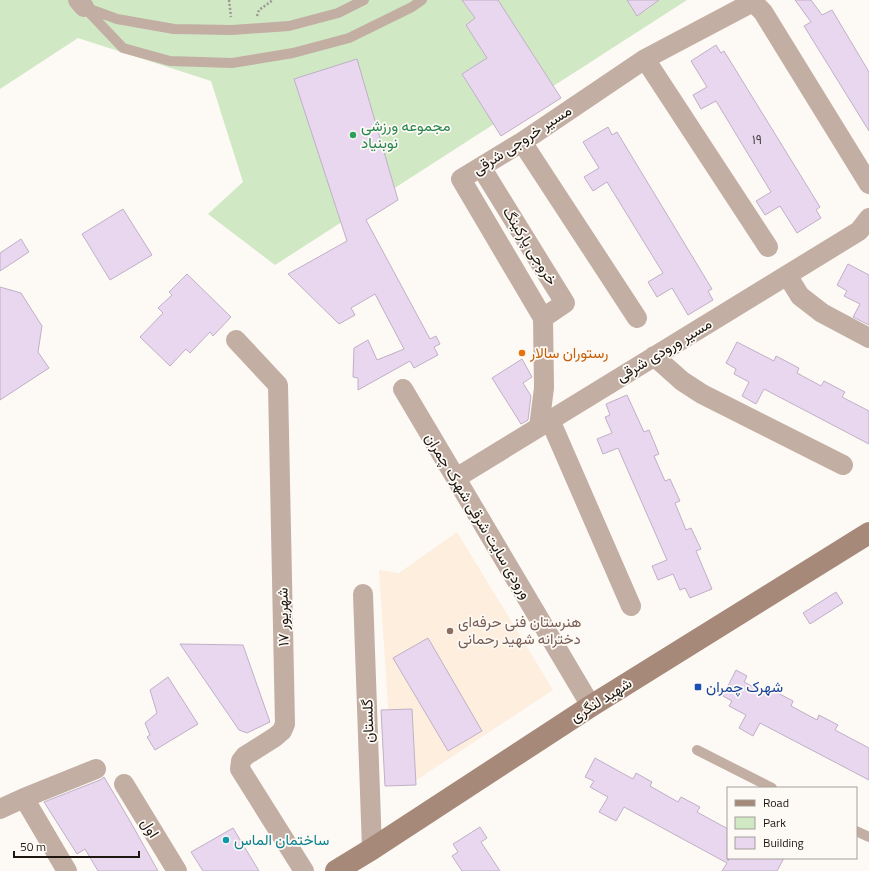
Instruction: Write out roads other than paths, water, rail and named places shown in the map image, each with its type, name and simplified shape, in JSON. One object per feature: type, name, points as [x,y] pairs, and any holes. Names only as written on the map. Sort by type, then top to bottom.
[{"type":"main road","name":"شهید لنگری","points":[[336,871],[591,706],[869,533]]},
{"type":"street","name":"مسیر خروجی شرقی","points":[[545,423],[543,318],[462,179],[522,142],[645,59],[753,2],[763,12],[869,184]]},
{"type":"street","points":[[645,59],[768,247]]},
{"type":"street","points":[[522,142],[637,318]]},
{"type":"street","name":"خروجی پارکینگ","points":[[480,167],[565,303],[543,318]]},
{"type":"street","name":"مسیر ورودی شرقی","points":[[456,478],[859,231],[869,218]]},
{"type":"street","points":[[787,275],[800,296],[822,312],[869,338]]},
{"type":"street","name":"۱۷ شهریور","points":[[236,340],[278,385],[285,724],[282,731],[275,737],[245,756],[241,761],[240,769],[304,871]]},
{"type":"street","points":[[654,356],[682,381],[702,394],[843,465]]},
{"type":"street","name":"ورودی سایت شرقی شهرک چمران","points":[[403,389],[591,706]]},
{"type":"street","points":[[545,423],[631,606]]},
{"type":"street","name":"گلستان","points":[[363,594],[372,849]]},
{"type":"street","points":[[0,808],[96,769]]},
{"type":"street","name":"اول","points":[[124,784],[177,871]]},
{"type":"street","points":[[24,798],[67,871]]},
{"type":"lane","points":[[81,3],[117,19],[174,29],[232,30],[289,26],[338,13],[364,0]]},
{"type":"lane","points":[[81,3],[123,48],[170,61],[232,63],[293,53],[349,38],[412,7],[422,0]]},
{"type":"lane","points":[[697,750],[770,787]]},
{"type":"lane","points":[[857,831],[869,837]]},
{"type":"place","name":"مجموعه ورزشی نوبنیاد","points":[[353,135]]},
{"type":"place","name":"رستوران سالار","points":[[522,353]]},
{"type":"place","name":"هنرستان فنی حرفه‌ای دخترانه شهید رحمانی","points":[[450,631]]},
{"type":"place","name":"شهرک چمران","points":[[698,687]]},
{"type":"place","name":"ساختمان الماس","points":[[226,840]]}]
